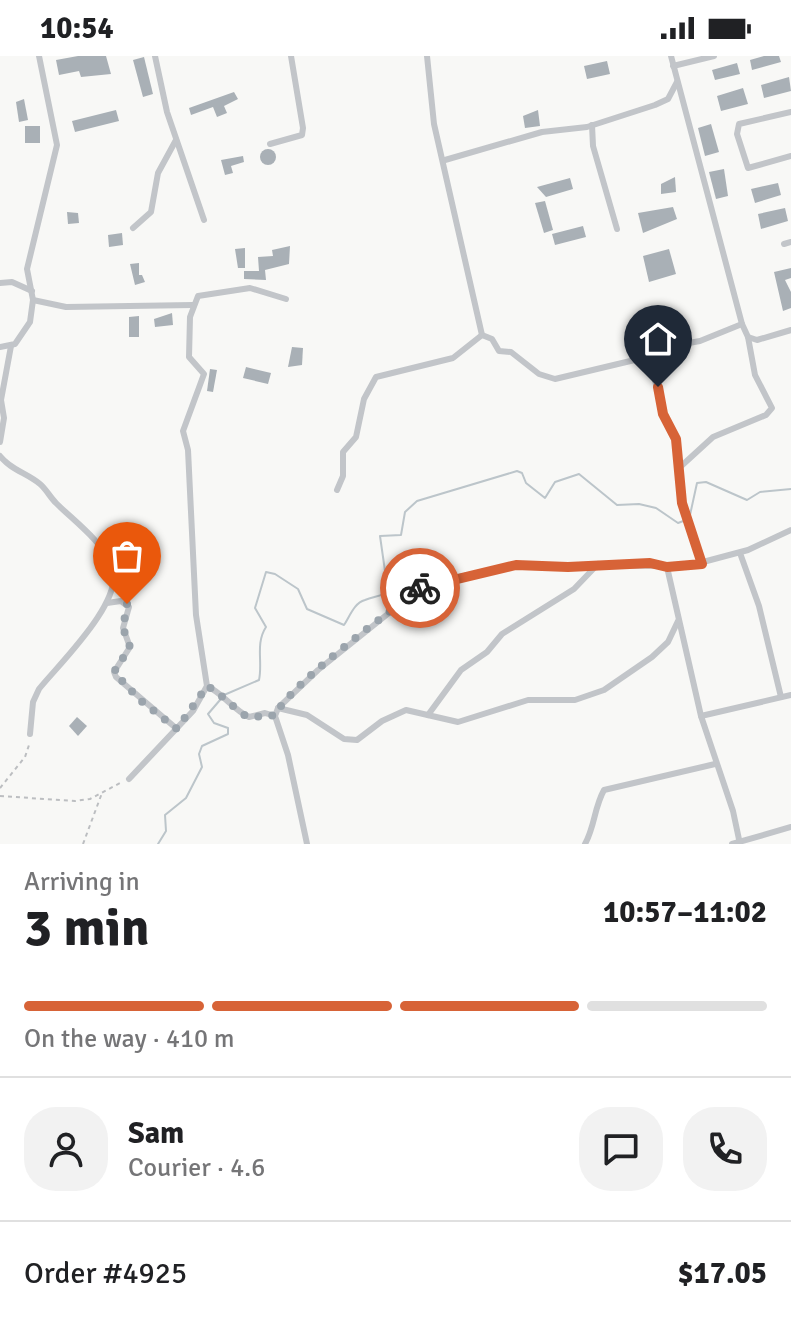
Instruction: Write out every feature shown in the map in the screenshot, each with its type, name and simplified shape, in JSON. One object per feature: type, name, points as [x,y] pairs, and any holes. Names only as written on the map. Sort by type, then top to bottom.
[{"type":"street","points":[[0,442],[4,418],[1,400],[11,346],[26,331],[33,300],[27,269],[57,145],[39,56]]},
{"type":"street","points":[[155,56],[176,140],[204,220]]},
{"type":"street","points":[[270,144],[302,135],[291,56]]},
{"type":"street","points":[[427,56],[434,124],[445,160],[482,335]]},
{"type":"street","points":[[671,56],[748,337],[755,375],[772,408],[766,415],[713,437],[678,469]]},
{"type":"street","points":[[673,66],[714,56]]},
{"type":"street","points":[[445,160],[542,132],[592,125],[668,99],[677,82]]},
{"type":"street","points":[[791,112],[739,124],[737,134],[748,168],[791,156]]},
{"type":"street","points":[[592,125],[593,146],[617,229]]},
{"type":"street","points":[[133,228],[151,212],[158,173],[176,140]]},
{"type":"street","points":[[0,283],[12,282],[32,291]]},
{"type":"street","points":[[129,779],[177,729],[207,686],[196,615],[188,450],[183,431],[204,374],[189,357],[193,305],[198,296],[250,288],[286,299]]},
{"type":"street","points":[[33,300],[66,307],[193,305]]},
{"type":"street","points":[[482,335],[492,339],[499,351],[511,352],[539,374],[555,379],[649,355],[666,347],[700,341],[742,324]]},
{"type":"street","points":[[748,337],[757,340],[791,330]]},
{"type":"street","points":[[337,490],[343,476],[343,452],[356,437],[364,399],[376,377],[453,358],[482,335]]},
{"type":"street","points":[[0,347],[11,346]]},
{"type":"street","points":[[649,355],[663,414],[676,439],[686,513],[702,564]]},
{"type":"street","points":[[0,456],[9,467],[42,486],[105,555],[113,568],[114,581],[107,603],[39,689],[33,702],[30,734]]},
{"type":"street","points":[[307,844],[288,755],[275,716],[278,708],[318,670],[420,588],[516,565],[650,563],[667,567],[702,564],[740,553],[791,530]]},
{"type":"street","points":[[740,553],[759,606],[781,697]]},
{"type":"street","points":[[428,715],[461,670],[487,652],[502,634],[574,589],[598,564]]},
{"type":"street","points":[[667,567],[678,621],[688,648],[701,716],[737,843],[791,827]]},
{"type":"street","points":[[107,603],[121,601],[129,607],[123,628],[130,647],[114,672],[116,677],[177,729]]},
{"type":"street","points":[[278,708],[307,715],[344,739],[357,740],[382,721],[406,710],[458,722],[528,700],[575,700],[604,690],[652,657],[668,642],[678,621]]},
{"type":"street","points":[[207,686],[224,695],[249,717],[265,713],[275,716]]},
{"type":"street","points":[[701,716],[791,695]]},
{"type":"street","points":[[585,844],[594,829],[597,801],[604,790],[715,764]]},
{"type":"path","points":[[0,788],[25,757],[30,734]]},
{"type":"path","points":[[0,796],[75,801],[102,793],[129,779]]},
{"type":"path","points":[[83,844],[102,793]]},
{"type":"building","points":[[106,56],[111,74],[81,77],[79,71],[59,75],[56,60]]},
{"type":"building","points":[[779,56],[781,62],[752,70],[750,60]]},
{"type":"building","points":[[144,57],[153,94],[143,97],[133,60]]},
{"type":"building","points":[[607,61],[610,74],[587,79],[584,66]]},
{"type":"building","points":[[737,63],[740,74],[715,80],[712,70]]},
{"type":"building","points":[[789,77],[791,91],[764,98],[761,85]]},
{"type":"building","points":[[743,88],[748,104],[721,111],[717,96]]},
{"type":"building","points":[[234,92],[238,99],[224,106],[227,113],[217,117],[213,107],[191,115],[189,108]]},
{"type":"building","points":[[24,99],[28,120],[19,122],[16,102]]},
{"type":"building","points":[[116,110],[119,121],[75,132],[72,121]]},
{"type":"building","points":[[538,110],[540,126],[525,128],[523,116]]},
{"type":"building","points":[[711,124],[719,152],[705,156],[698,128]]},
{"type":"building","points":[[25,126],[40,126],[40,143],[25,143]]},
{"type":"building","points":[[268,149],[274,151],[274,163],[268,165],[262,163],[260,157],[262,151]]},
{"type":"building","points":[[243,156],[244,162],[231,166],[233,173],[225,175],[221,160]]},
{"type":"building","points":[[724,169],[728,196],[716,199],[709,172]]},
{"type":"building","points":[[675,177],[676,192],[661,194],[661,184]]},
{"type":"building","points":[[570,178],[573,189],[546,197],[537,187]]},
{"type":"building","points":[[778,183],[781,195],[755,203],[751,189]]},
{"type":"building","points":[[545,201],[553,230],[544,233],[535,203]]},
{"type":"building","points":[[673,207],[677,219],[643,233],[638,213]]},
{"type":"building","points":[[785,208],[788,221],[761,229],[758,214]]},
{"type":"building","points":[[67,212],[78,213],[79,223],[68,224]]},
{"type":"building","points":[[583,226],[586,237],[555,245],[552,234]]},
{"type":"building","points":[[122,233],[123,245],[109,247],[108,235]]},
{"type":"building","points":[[290,246],[289,264],[265,270],[266,280],[244,279],[244,271],[259,271],[258,257],[273,256],[272,250]]},
{"type":"building","points":[[245,248],[245,268],[238,268],[235,249]]},
{"type":"building","points":[[669,249],[676,274],[649,282],[643,256]]},
{"type":"building","points":[[139,263],[139,275],[145,282],[135,285],[130,264]]},
{"type":"building","points":[[791,268],[791,278],[785,280],[791,292],[791,308],[783,311],[774,272]]},
{"type":"building","points":[[172,313],[173,325],[155,327],[154,319]]},
{"type":"building","points":[[139,316],[139,337],[129,337],[129,317]]},
{"type":"building","points":[[292,347],[303,348],[302,365],[288,367]]},
{"type":"building","points":[[246,367],[271,373],[268,384],[243,378]]},
{"type":"building","points":[[210,369],[217,370],[213,392],[207,391]]},
{"type":"building","points":[[77,717],[87,726],[78,736],[69,726]]},
{"type":"waterway","points":[[224,695],[259,680],[260,646],[266,627],[255,608],[266,572],[275,574],[298,589],[307,609],[344,625],[358,604],[384,594],[393,585],[385,571],[380,536],[401,535],[405,512],[417,501],[517,471],[545,498],[555,482],[579,474],[617,505],[639,504],[656,508],[678,523],[686,520]]},
{"type":"waterway","points":[[690,515],[697,483],[706,482],[747,500],[760,492],[791,489]]},
{"type":"waterway","points":[[158,844],[166,831],[165,815],[186,798],[202,767],[199,754],[202,746],[228,734],[228,728],[214,723],[208,714],[220,700]]},
{"type":"way so far","points":[[127,604],[129,607],[123,628],[130,647],[114,672],[140,700],[177,729],[193,711],[207,686],[224,695],[235,709],[249,717],[265,713],[275,716],[278,708],[318,670],[420,588]]},
{"type":"route","points":[[420,588],[516,565],[568,567],[650,563],[667,567],[702,564],[697,541],[682,503],[676,439],[663,414],[658,387]]}]
